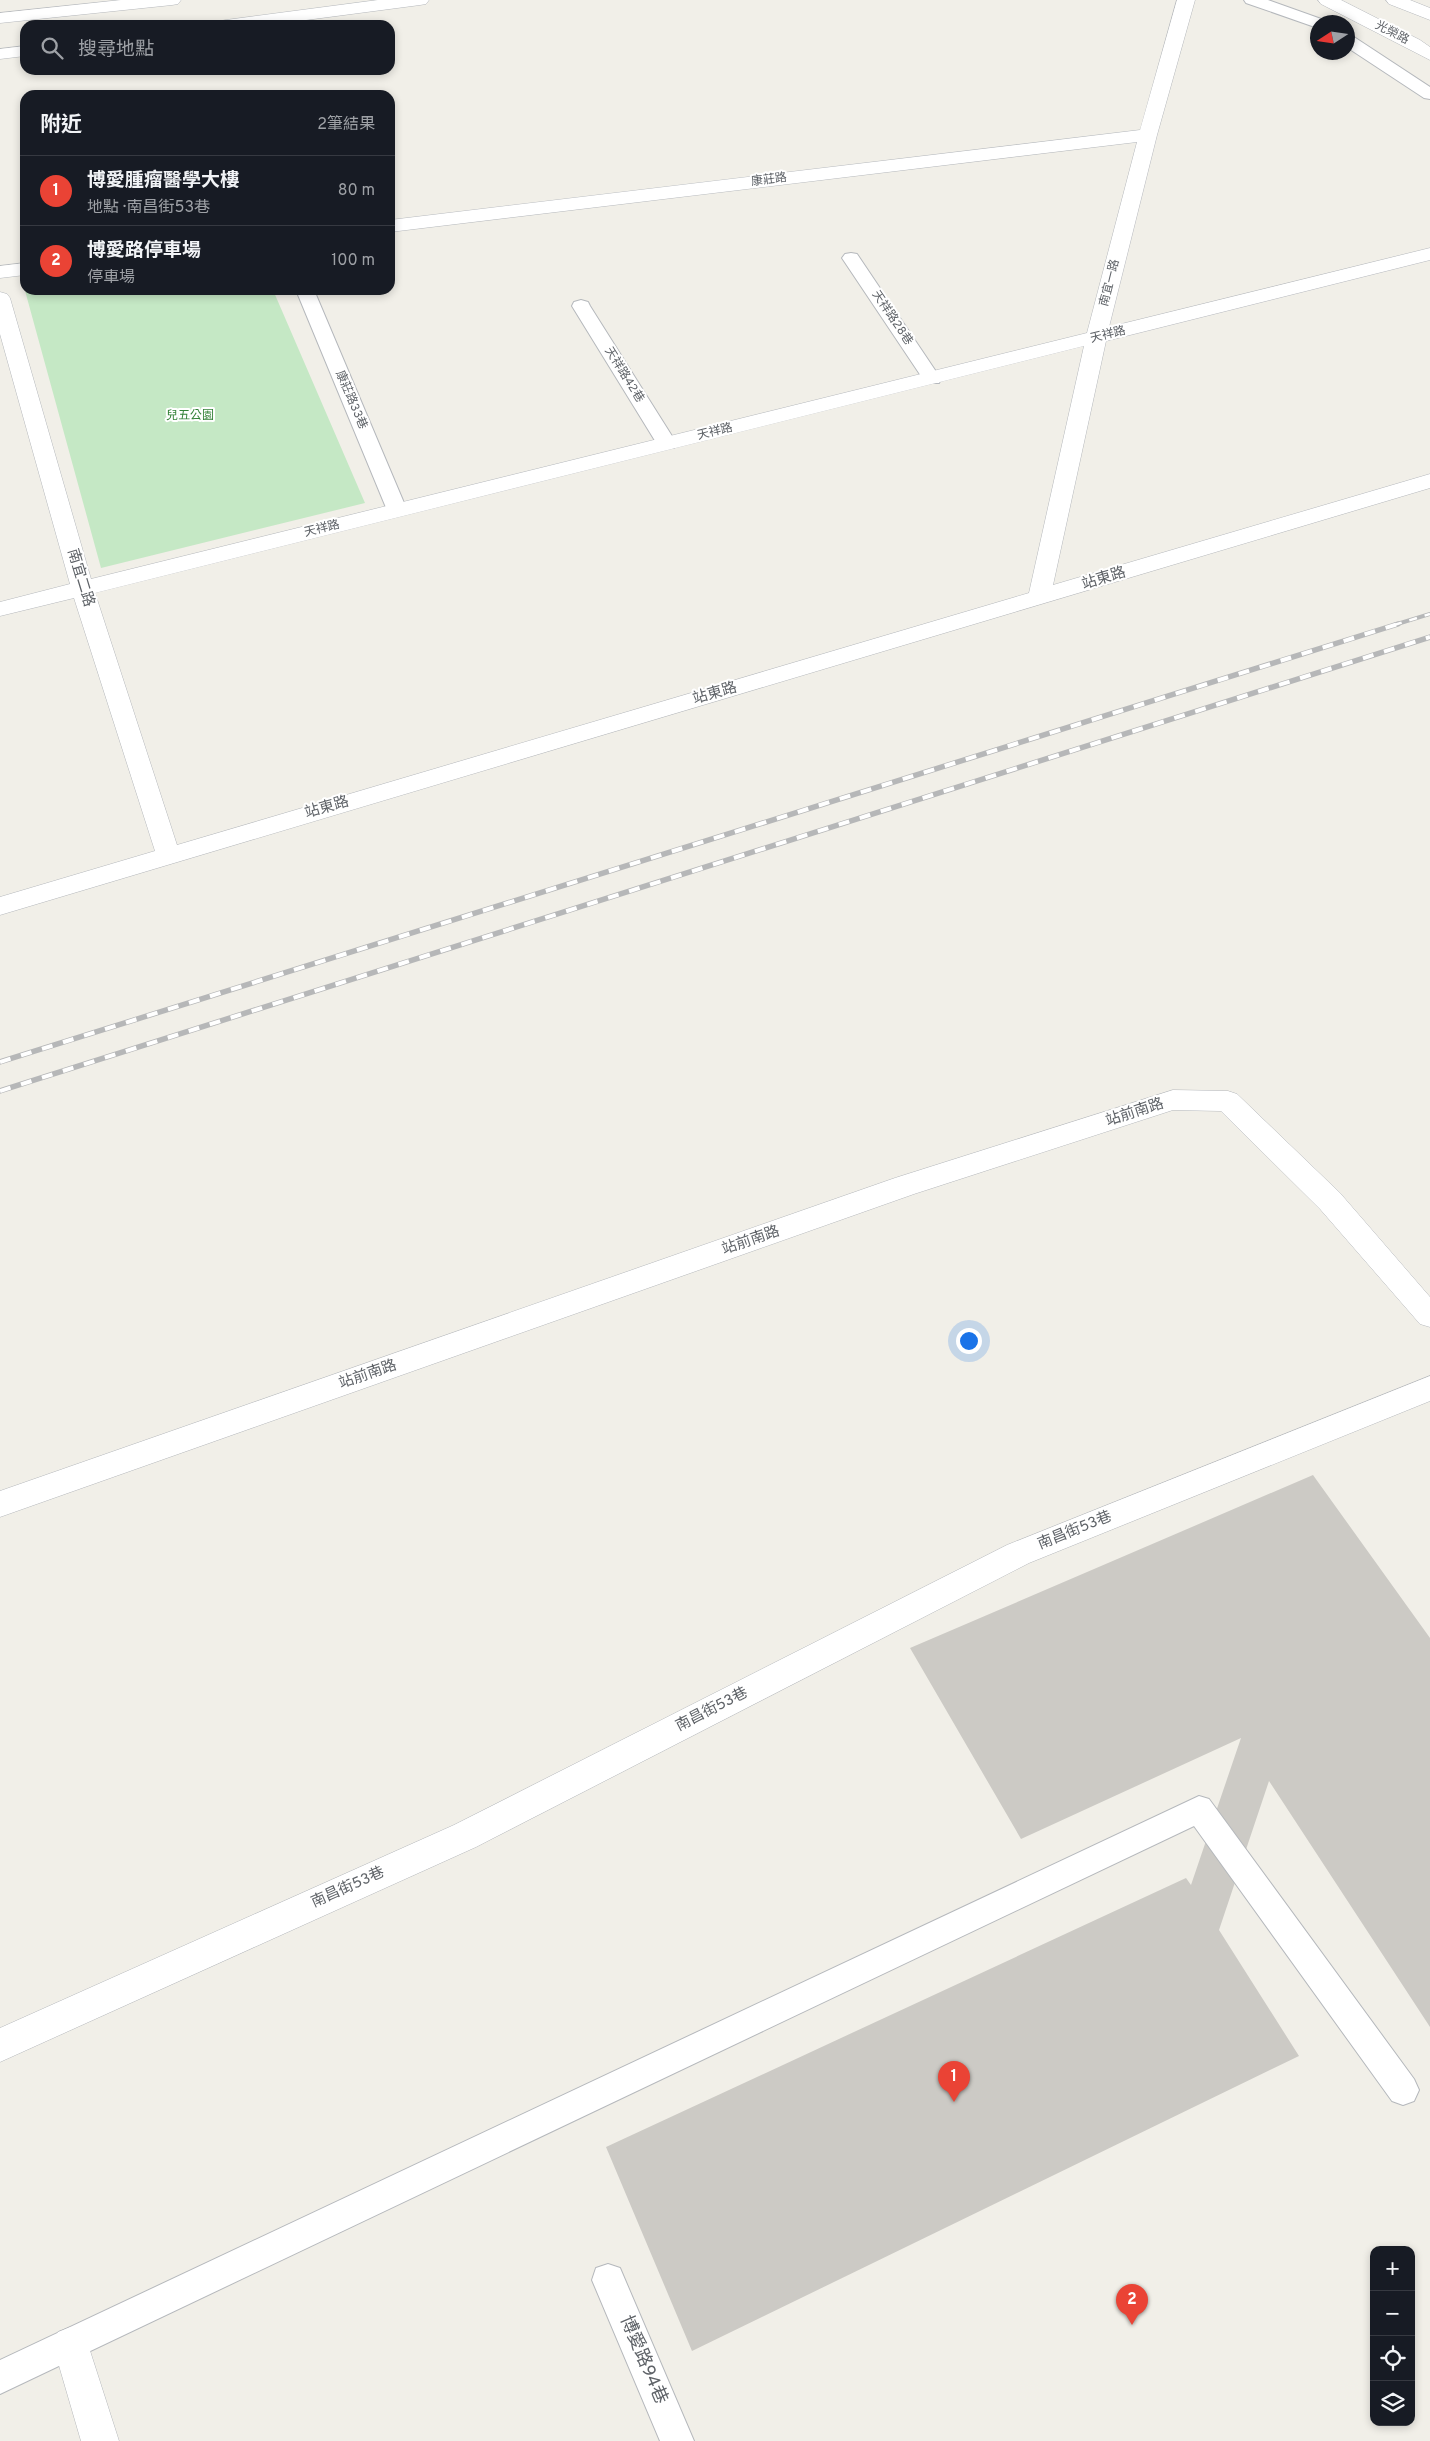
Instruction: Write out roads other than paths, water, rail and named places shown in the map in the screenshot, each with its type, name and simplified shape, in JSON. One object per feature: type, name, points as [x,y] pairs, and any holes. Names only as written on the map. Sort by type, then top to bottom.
[{"type":"street","points":[[0,18],[172,0]]},
{"type":"street","points":[[265,20],[420,0]]},
{"type":"street","name":"南宜一路","points":[[1039,599],[1096,338],[1148,135],[1186,0]]},
{"type":"street","name":"光榮路","points":[[1327,0],[1414,44],[1430,55]]},
{"type":"street","points":[[1395,0],[1430,16]]},
{"type":"street","points":[[0,54],[20,52]]},
{"type":"street","name":"康莊路","points":[[395,225],[1148,135]]},
{"type":"street","name":"天祥路","points":[[0,609],[1430,254]]},
{"type":"street","points":[[0,272],[20,270]]},
{"type":"street","name":"南宜二路","points":[[0,298],[82,588],[168,855]]},
{"type":"street","name":"站東路","points":[[0,906],[1039,599],[1430,481]]},
{"type":"street","name":"站前南路","points":[[0,1504],[896,1190],[1173,1100],[1228,1101],[1330,1201],[1430,1316]]},
{"type":"street","name":"南昌街53巷","points":[[0,2045],[465,1836],[1018,1554],[1430,1388]]},
{"type":"street","points":[[71,2346],[100,2441]]},
{"type":"lane","points":[[1252,0],[1310,19]]},
{"type":"lane","points":[[1355,46],[1430,94]]},
{"type":"lane","name":"天祥路28巷","points":[[851,258],[932,379]]},
{"type":"lane","name":"康莊路33巷","points":[[307,295],[397,510]]},
{"type":"lane","name":"天祥路42巷","points":[[581,306],[667,444]]},
{"type":"lane","points":[[0,2377],[71,2346],[1199,1809],[1403,2090]]},
{"type":"lane","name":"博愛路94巷","points":[[608,2280],[676,2441]]},
{"type":"railway","points":[[1394,625],[1430,614]]},
{"type":"railway","points":[[0,1062],[1398,624]]},
{"type":"railway","points":[[0,1091],[1430,637]]},
{"type":"place","name":"博愛腫瘤醫學大樓","points":[[954,2102]]},
{"type":"place","name":"博愛路停車場","points":[[1132,2325]]},
{"type":"park label","name":"兒五公園","points":[[190,416]]}]
